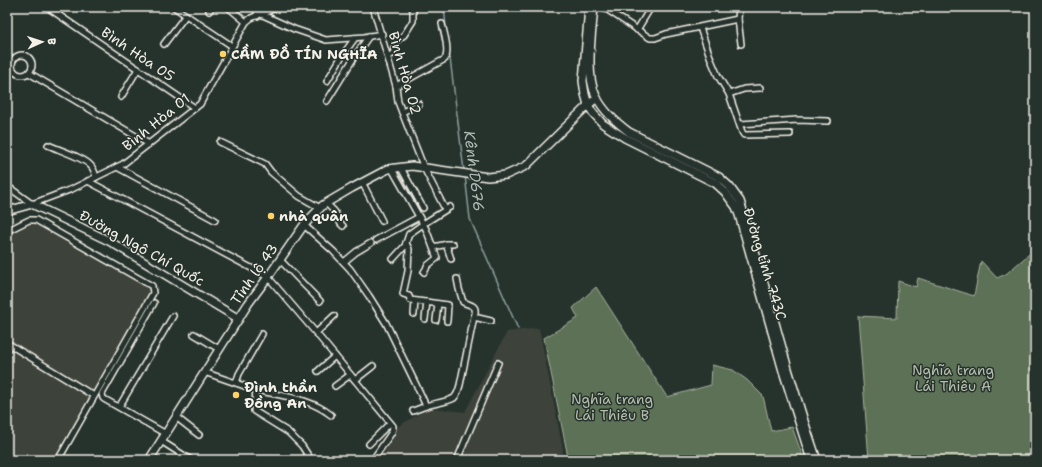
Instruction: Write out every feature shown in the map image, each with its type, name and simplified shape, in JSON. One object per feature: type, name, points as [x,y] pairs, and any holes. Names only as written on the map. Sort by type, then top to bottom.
[{"type":"main road","name":"Đường tỉnh 743C","points":[[589,7],[583,81],[588,105],[593,114],[603,124],[625,138],[715,183],[736,207],[786,370],[817,460]]},
{"type":"main road","name":"Đường tỉnh 743C","points":[[594,7],[590,74],[597,98],[611,117],[629,132],[719,177],[729,186],[740,201],[811,460]]},
{"type":"main road","points":[[588,105],[597,98]]},
{"type":"main road","name":"Tỉnh lộ 43","points":[[149,460],[248,304],[304,225],[326,203],[388,169],[412,166],[488,177],[506,175],[526,166],[588,105]]},
{"type":"main road","points":[[7,211],[32,204]]},
{"type":"main road","name":"Đường Ngô Chí Quốc","points":[[32,204],[109,241],[239,319]]},
{"type":"street","name":"Bình Hòa 05","points":[[47,7],[195,108]]},
{"type":"street","points":[[57,13],[62,7]]},
{"type":"street","points":[[174,7],[232,46]]},
{"type":"street","points":[[228,7],[246,22],[278,7]]},
{"type":"street","points":[[258,7],[259,15]]},
{"type":"street","name":"Bình Hòa 02","points":[[373,7],[396,86],[398,102],[424,168],[447,207],[423,224]]},
{"type":"street","points":[[388,56],[393,54],[396,41],[404,35],[413,21],[412,7]]},
{"type":"street","points":[[603,7],[650,38],[738,20]]},
{"type":"street","points":[[637,30],[651,7]]},
{"type":"street","points":[[739,7],[738,20],[741,44]]},
{"type":"street","points":[[164,44],[186,15]]},
{"type":"street","points":[[259,15],[326,40],[382,34]]},
{"type":"street","name":"Bình Hòa 01","points":[[32,204],[72,189],[123,164],[200,104],[246,22]]},
{"type":"street","points":[[396,86],[445,59],[447,56],[447,48],[442,24]]},
{"type":"street","points":[[700,28],[712,62],[718,76],[729,94],[744,135],[790,134]]},
{"type":"street","points":[[327,101],[354,56],[369,36]]},
{"type":"street","points":[[327,81],[355,38]]},
{"type":"street","points":[[24,55],[29,58],[32,62],[32,68],[29,73],[21,75],[14,71],[13,62],[16,58],[24,55]]},
{"type":"street","points":[[120,97],[138,69]]},
{"type":"street","points":[[29,73],[149,144]]},
{"type":"street","points":[[729,94],[744,89],[760,88]]},
{"type":"street","points":[[402,112],[419,104]]},
{"type":"street","points":[[740,124],[796,120],[828,121]]},
{"type":"street","points":[[220,142],[265,164],[271,172],[299,196],[320,208]]},
{"type":"street","points":[[48,145],[87,162],[92,166],[96,177]]},
{"type":"street","points":[[117,167],[215,220]]},
{"type":"street","points":[[401,168],[423,208]]},
{"type":"street","points":[[392,169],[426,229],[437,258],[427,266],[424,272]]},
{"type":"street","points":[[88,181],[268,277],[393,426],[392,432],[374,458]]},
{"type":"street","points":[[362,182],[382,221]]},
{"type":"street","points":[[7,186],[32,204]]},
{"type":"street","points":[[326,203],[334,211],[343,226]]},
{"type":"street","points":[[376,240],[419,217]]},
{"type":"street","points":[[7,232],[29,220],[36,220],[152,286],[154,293],[58,460]]},
{"type":"street","points":[[393,259],[405,246],[410,234],[423,224]]},
{"type":"street","points":[[304,225],[334,251],[350,269],[369,296],[386,323],[426,406]]},
{"type":"street","points":[[344,262],[356,252],[371,243]]},
{"type":"street","points":[[406,243],[410,249],[408,271],[403,294],[409,296],[410,300],[448,305],[447,321]]},
{"type":"street","points":[[446,244],[451,259]]},
{"type":"street","points":[[433,247],[453,244]]},
{"type":"street","points":[[280,260],[320,301]]},
{"type":"street","points":[[413,410],[454,398],[458,392],[476,313],[474,306],[463,302],[458,289],[457,279]]},
{"type":"street","points":[[414,314],[415,301]]},
{"type":"street","points":[[425,319],[427,302]]},
{"type":"street","points":[[154,303],[102,394],[104,400],[166,434]]},
{"type":"street","points":[[436,320],[438,304]]},
{"type":"street","points":[[118,407],[173,316]]},
{"type":"street","points":[[316,333],[334,316]]},
{"type":"street","points":[[474,317],[491,321]]},
{"type":"street","points":[[194,334],[219,349]]},
{"type":"street","points":[[236,383],[239,374],[262,334]]},
{"type":"street","points":[[7,342],[94,396]]},
{"type":"street","points":[[318,371],[335,356]]},
{"type":"street","points":[[457,460],[498,362]]},
{"type":"street","points":[[355,380],[373,366]]},
{"type":"street","points":[[204,372],[256,390],[306,401],[321,408],[331,415]]},
{"type":"street","points":[[335,386],[350,374]]},
{"type":"street","points":[[256,390],[254,412],[288,432],[302,446],[311,460]]},
{"type":"street","points":[[176,417],[199,435]]},
{"type":"street","points":[[369,444],[390,423]]},
{"type":"street","points":[[161,441],[191,460]]},
{"type":"shaded area","points":[[32,215],[159,287],[63,460],[7,460],[7,225]]},
{"type":"shaded area","points":[[539,328],[563,450],[561,460],[374,460],[397,427],[429,408],[465,412],[507,332]]},
{"type":"green space","name":"Nghĩa trang Lái Thiêu A","points":[[1035,249],[1035,460],[869,460],[858,316],[897,318],[898,281],[916,287],[918,278],[974,296],[981,261],[997,278],[1006,274]]},
{"type":"green space","name":"Nghĩa trang Lái Thiêu B","points":[[596,287],[667,397],[711,385],[712,365],[733,370],[747,380],[763,396],[771,431],[792,427],[804,460],[566,460],[567,452],[544,338],[578,318],[573,308]]},
{"type":"waterway","name":"Kênh D676","points":[[444,7],[447,36]]},
{"type":"waterway","name":"Kênh D676","points":[[449,50],[464,171]]},
{"type":"waterway","name":"Kênh D676","points":[[465,175],[470,219],[518,329]]},
{"type":"place","name":"CẦM ĐỒ TÍN NGHĨA","points":[[223,54]]},
{"type":"place","name":"nhà quân","points":[[271,216]]},
{"type":"place","name":"Đình thần Đồng An","points":[[236,395]]}]
